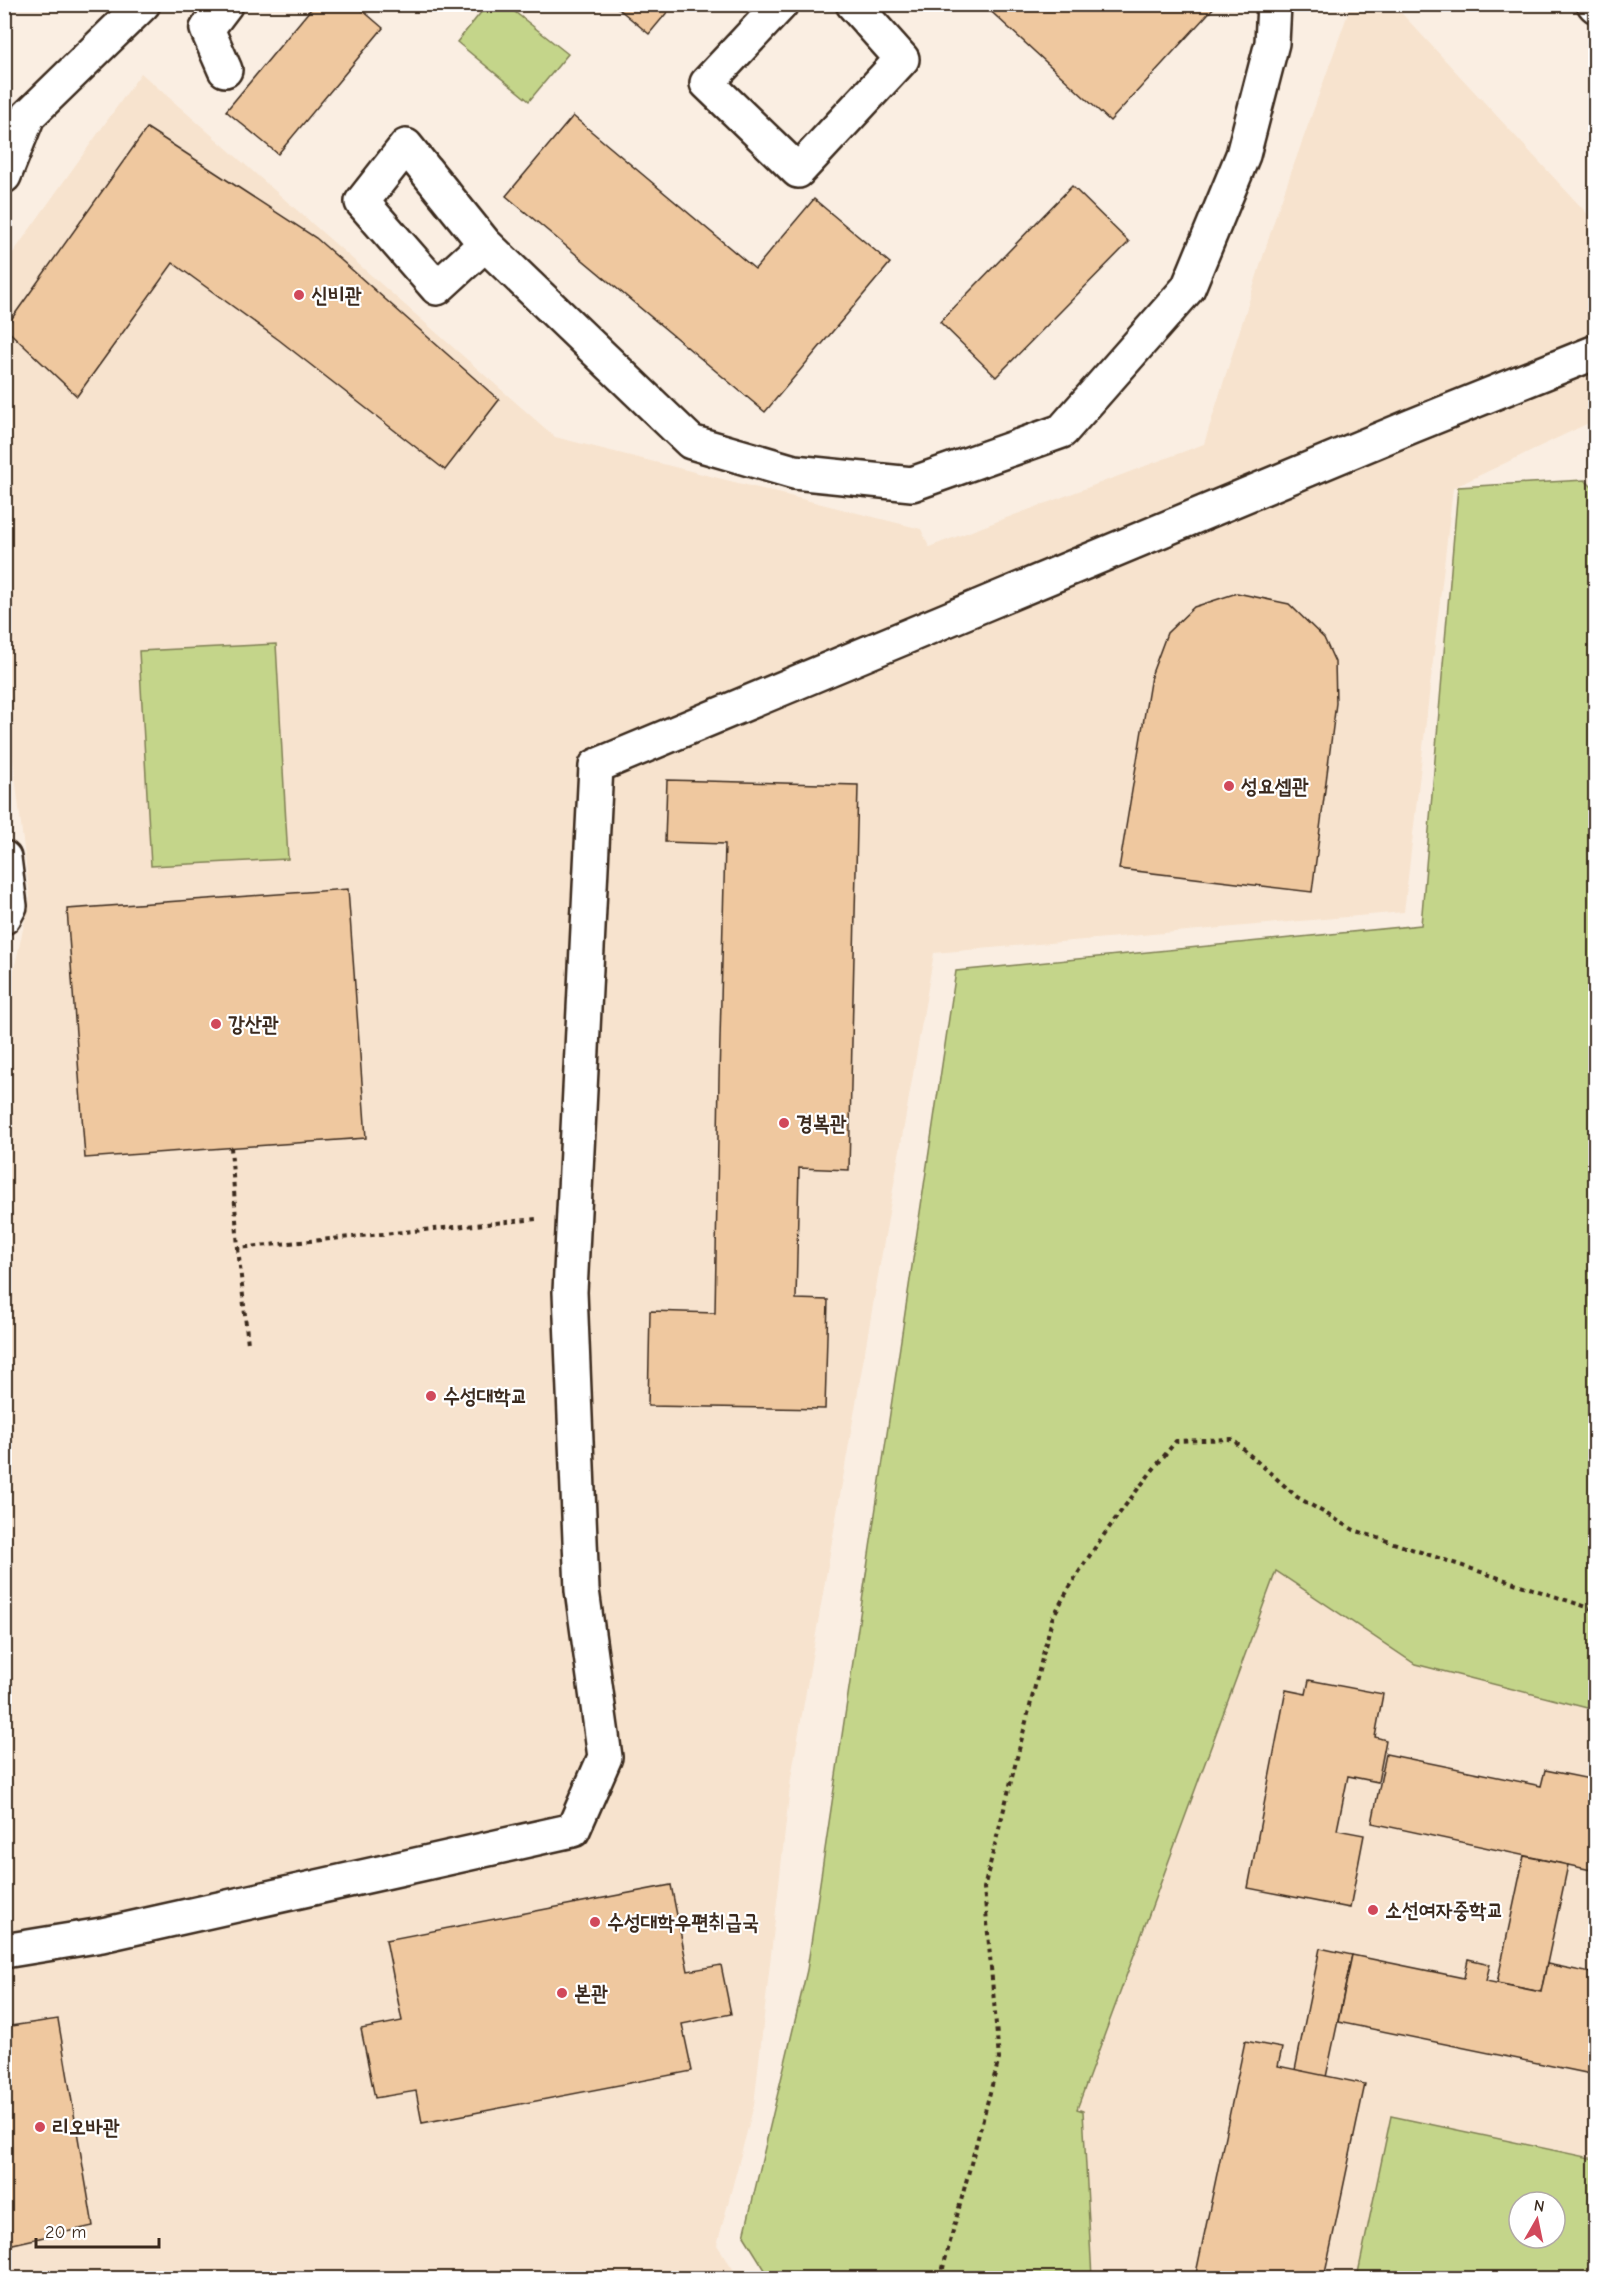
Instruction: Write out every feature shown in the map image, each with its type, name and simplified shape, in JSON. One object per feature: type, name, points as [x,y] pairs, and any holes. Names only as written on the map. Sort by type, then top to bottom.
[{"type":"street","points":[[4,176],[28,116],[143,4]]},
{"type":"street","points":[[225,70],[207,29],[226,4]]},
{"type":"street","points":[[781,4],[707,83],[798,171],[902,59],[853,4]]},
{"type":"street","points":[[485,244],[691,442],[794,472],[912,484],[1062,431],[1188,288],[1243,155],[1272,43],[1274,4]]},
{"type":"street","points":[[4,1952],[102,1935],[573,1830],[605,1756],[582,1590],[570,1292],[596,766],[1412,426],[1596,352]]},
{"type":"street","points":[[4,858],[10,906],[4,916]]},
{"type":"path","points":[[231,1147],[248,1344]]},
{"type":"path","points":[[238,1248],[574,1215]]},
{"type":"path","points":[[946,2278],[943,2268],[999,2060],[984,1888],[1052,1619],[1070,1583],[1176,1441],[1232,1439],[1297,1497],[1354,1530],[1596,1610]]},
{"type":"shaded area","name":"수성대학교","points":[[1351,5],[1394,5],[1595,222],[1595,420],[1453,488],[1404,912],[934,953],[791,1778],[754,2105],[717,2245],[739,2278],[5,2278],[4,1015],[30,898],[4,686],[5,264],[141,73],[555,437],[921,529],[929,547],[1204,444],[1277,212]]},
{"type":"shaded area","name":"소선여자중학교","points":[[1276,1571],[1415,1664],[1595,1710],[1595,2278],[1092,2278],[1083,2111],[1077,2109]]},
{"type":"green space","points":[[487,5],[506,5],[568,54],[529,101],[457,42]]},
{"type":"green space","points":[[1585,480],[1596,491],[1595,1710],[1415,1664],[1276,1571],[1077,2109],[1083,2111],[1092,2278],[770,2278],[744,2236],[807,1970],[956,971],[1421,925],[1458,487]]},
{"type":"green space","points":[[276,644],[288,859],[151,866],[139,651]]},
{"type":"green space","points":[[1391,2116],[1595,2159],[1595,2278],[1357,2278]]},
{"type":"building","points":[[315,4],[355,4],[383,28],[278,154],[226,111]]},
{"type":"building","points":[[613,4],[674,4],[649,34]]},
{"type":"building","points":[[983,4],[1217,4],[1110,121]]},
{"type":"building","points":[[573,116],[755,269],[814,199],[890,263],[765,412],[506,196]]},
{"type":"building","name":"신비관","points":[[147,128],[316,238],[499,400],[445,470],[279,340],[173,263],[77,396],[5,328]]},
{"type":"building","points":[[1072,186],[1129,242],[996,377],[940,322]]},
{"type":"building","name":"성요셉관","points":[[1237,593],[1289,604],[1324,638],[1335,662],[1336,703],[1312,892],[1119,869],[1151,676],[1167,633],[1194,607]]},
{"type":"building","name":"경복관","points":[[667,780],[858,785],[849,1170],[799,1168],[796,1299],[828,1300],[825,1409],[648,1406],[650,1311],[715,1313],[725,844],[665,842]]},
{"type":"building","name":"강산관","points":[[348,889],[366,1138],[85,1158],[67,909]]},
{"type":"building","points":[[1309,1680],[1383,1694],[1375,1737],[1386,1740],[1378,1782],[1348,1776],[1337,1830],[1364,1835],[1350,1908],[1248,1888],[1286,1690],[1306,1694]]},
{"type":"building","points":[[1386,1754],[1541,1786],[1545,1770],[1595,1780],[1589,1806],[1596,1807],[1596,1871],[1372,1823]]},
{"type":"building","points":[[1524,1856],[1568,1865],[1541,1992],[1497,1983]]},
{"type":"building","name":"본관","points":[[671,1885],[688,1971],[721,1965],[731,2014],[682,2024],[692,2071],[422,2123],[416,2091],[375,2098],[361,2029],[402,2021],[386,1940]]},
{"type":"building","points":[[1320,1948],[1352,1955],[1326,2077],[1295,2070]]},
{"type":"building","points":[[1352,1955],[1464,1978],[1468,1959],[1490,1964],[1486,1981],[1541,1992],[1547,1964],[1596,1974],[1596,2075],[1338,2022]]},
{"type":"building","name":"리오바관","points":[[58,2019],[93,2226],[4,2246],[4,2027]]},
{"type":"building","points":[[1245,2041],[1282,2048],[1278,2066],[1365,2084],[1324,2278],[1195,2278]]},
{"type":"place","name":"신비관","points":[[299,295]]},
{"type":"place","name":"성요셉관","points":[[1229,786]]},
{"type":"place","name":"강산관","points":[[216,1024]]},
{"type":"place","name":"경복관","points":[[784,1123]]},
{"type":"place","name":"수성대학교","points":[[431,1396]]},
{"type":"place","name":"소선여자중학교","points":[[1373,1910]]},
{"type":"place","name":"수성대학우편취급국","points":[[595,1922]]},
{"type":"place","name":"본관","points":[[562,1993]]},
{"type":"place","name":"리오바관","points":[[40,2127]]}]
